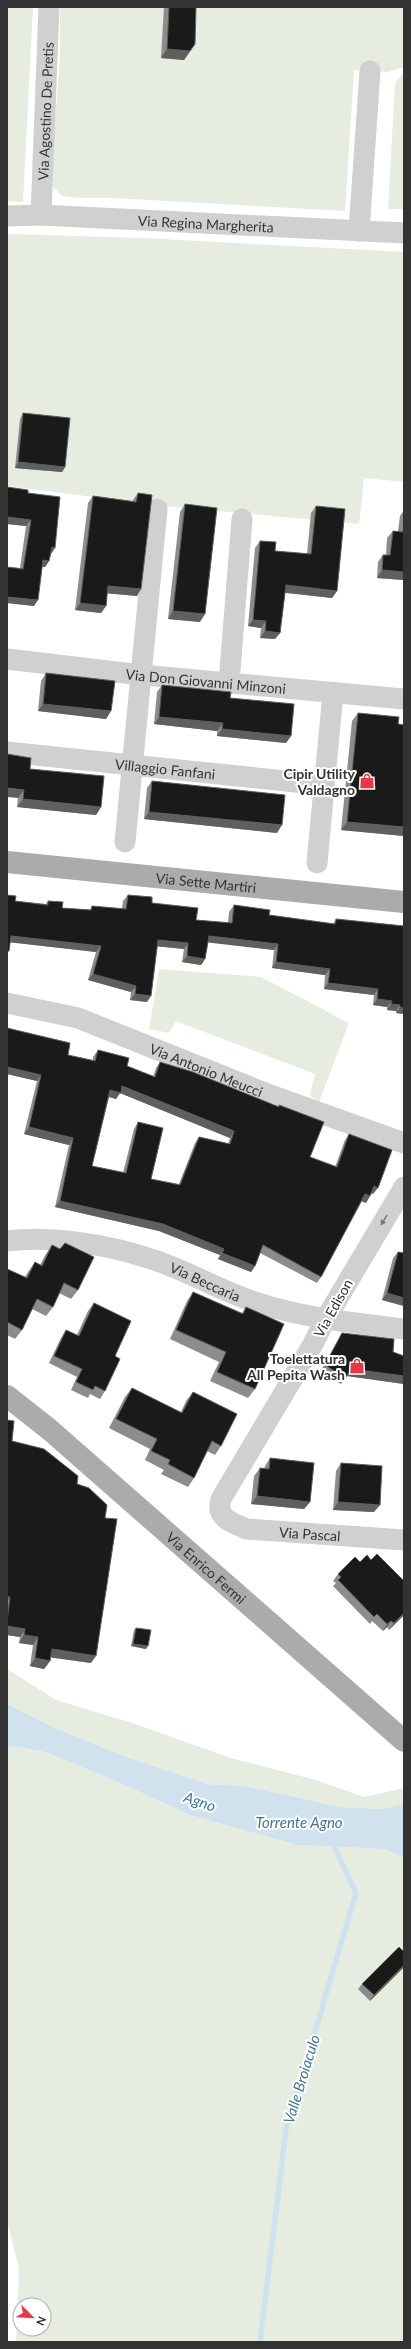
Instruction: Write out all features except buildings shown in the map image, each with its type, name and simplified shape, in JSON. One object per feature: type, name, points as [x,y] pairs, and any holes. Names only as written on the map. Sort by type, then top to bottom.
[{"type":"main road","name":"Via Sette Martiri","points":[[7,862],[404,902]]},
{"type":"main road","name":"Via Enrico Fermi","points":[[7,1396],[56,1435],[404,1741]]},
{"type":"street","name":"Via Agostino De Pretis","points":[[41,215],[49,7]]},
{"type":"street","points":[[359,231],[370,71]]},
{"type":"street","name":"Via Regina Margherita","points":[[7,216],[41,215],[404,233]]},
{"type":"street","points":[[125,842],[157,509]]},
{"type":"street","points":[[229,683],[242,519]]},
{"type":"street","name":"Via Don Giovanni Minzoni","points":[[7,659],[142,675],[404,699]]},
{"type":"street","points":[[317,863],[333,693]]},
{"type":"street","name":"Villaggio Fanfani","points":[[7,752],[324,785]]},
{"type":"street","name":"Via Antonio Meucci","points":[[7,1003],[78,1018],[270,1095],[404,1143]]},
{"type":"street","name":"Via Edison","points":[[220,1514],[218,1506],[221,1499],[404,1187]]},
{"type":"street","name":"Via Beccaria","points":[[7,1241],[73,1242],[148,1258],[254,1302],[325,1320],[404,1329]]},
{"type":"street","name":"Via Pascal","points":[[220,1514],[226,1519],[247,1528],[404,1540]]},
{"type":"shaded area","points":[[7,7],[33,7],[23,202],[7,201]]},
{"type":"shaded area","points":[[60,7],[404,7],[404,67],[388,72],[354,70],[345,211],[62,196],[53,187],[52,161],[60,57]]},
{"type":"shaded area","points":[[404,72],[404,209],[388,209],[395,83]]},
{"type":"shaded area","points":[[7,234],[143,238],[404,252],[404,482],[364,478],[359,524],[164,506],[7,486]]},
{"type":"shaded area","points":[[159,969],[261,977],[349,1023],[319,1102],[310,1095],[315,1074],[176,1021],[169,1033],[149,1029]]},
{"type":"shaded area","points":[[7,1669],[56,1700],[132,1723],[231,1758],[316,1780],[364,1797],[404,1788],[404,1804],[381,1809],[341,1807],[245,1786],[207,1784],[121,1755],[53,1727],[7,1704]]},
{"type":"shaded area","points":[[7,1745],[45,1752],[118,1782],[190,1815],[297,1845],[383,1849],[404,1857],[404,2342],[16,2342],[16,2337],[52,2337],[52,2297],[18,2297],[19,2268],[7,2221]]},
{"type":"water","name":"Torrente Agno","points":[[7,1704],[53,1727],[121,1755],[207,1784],[245,1786],[341,1807],[381,1809],[404,1804],[404,1857],[383,1849],[297,1845],[190,1815],[118,1782],[45,1752],[7,1745]]},
{"type":"waterway","name":"Valle Broiaculo","points":[[260,2342],[286,2129],[356,1893],[331,1840]]},
{"type":"place","name":"Cipir Utility Valdagno","points":[[367,781]]},
{"type":"place","name":"Toelettatura All Pepita Wash","points":[[357,1366]]},
{"type":"water label","name":"Agno","points":[[200,1801]]}]
